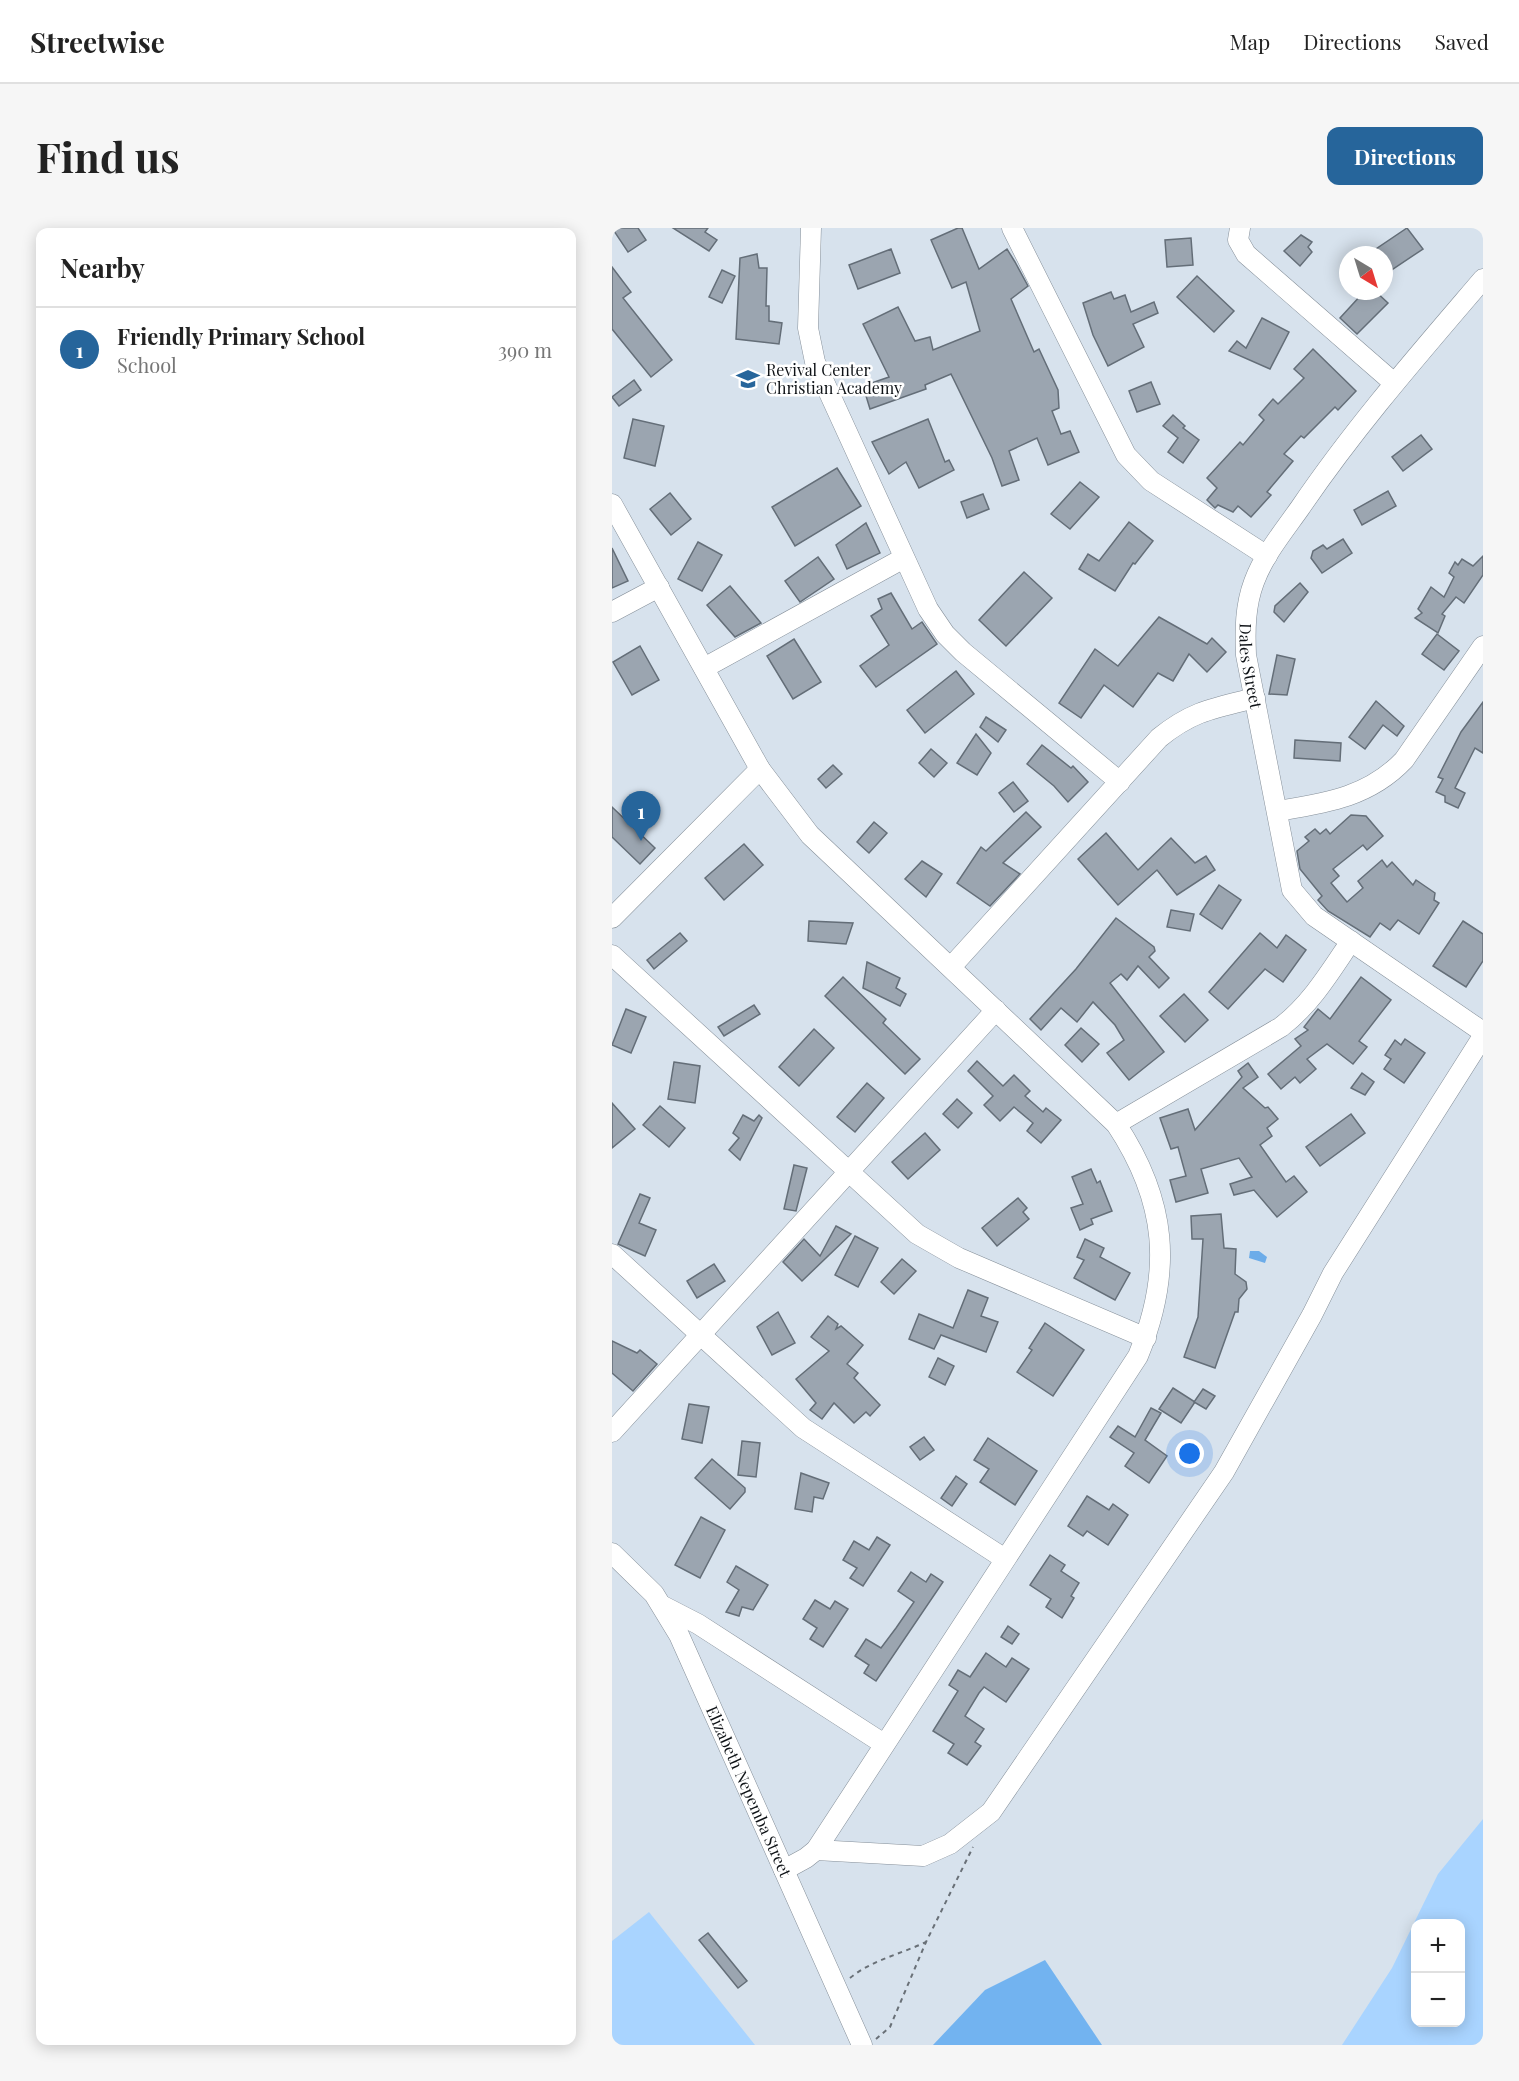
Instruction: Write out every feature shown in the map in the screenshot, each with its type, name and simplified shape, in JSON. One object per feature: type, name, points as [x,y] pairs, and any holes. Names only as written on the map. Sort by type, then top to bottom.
[{"type":"street","points":[[811,228],[808,328],[815,362],[928,609],[945,634],[963,652],[1120,782]]},
{"type":"street","points":[[1012,228],[1114,436],[1126,455],[1151,481],[1267,556]]},
{"type":"street","points":[[1240,228],[1239,240],[1246,254],[1394,383]]},
{"type":"street","name":"Dales Street","points":[[1483,279],[1394,383],[1328,467],[1267,556],[1254,581],[1247,604],[1245,630],[1245,655],[1292,890],[1306,910],[1483,1034]]},
{"type":"street","points":[[612,504],[760,769],[810,835],[1116,1124],[1135,1154],[1150,1187],[1162,1254],[1159,1288],[1146,1338],[1121,1385],[816,1850],[784,1870]]},
{"type":"street","points":[[704,668],[904,558]]},
{"type":"street","points":[[612,612],[659,587]]},
{"type":"street","points":[[1278,811],[1355,795],[1391,774],[1404,760],[1483,646]]},
{"type":"street","points":[[951,967],[1159,738],[1178,722],[1200,711],[1255,698]]},
{"type":"street","points":[[612,918],[760,769]]},
{"type":"street","points":[[1116,1124],[1281,1027],[1311,999],[1351,941]]},
{"type":"street","points":[[612,955],[917,1234],[959,1258],[1146,1338]]},
{"type":"street","points":[[612,1432],[996,1010]]},
{"type":"street","points":[[816,1850],[923,1856],[950,1844],[975,1827],[991,1812],[1224,1472],[1333,1273],[1483,1034]]},
{"type":"street","points":[[612,1254],[803,1428],[1005,1559]]},
{"type":"street","name":"Elizabeth Nepemba Street","points":[[612,1552],[646,1585],[662,1605],[679,1635],[862,2045]]},
{"type":"street","points":[[662,1605],[698,1624],[884,1744]]},
{"type":"path","points":[[869,2045],[890,2027],[926,1942],[976,1842]]},
{"type":"path","points":[[836,1987],[873,1963],[894,1957],[926,1942]]},
{"type":"shaded area","points":[[1250,1251],[1259,1251],[1267,1257],[1265,1263],[1249,1258]]},
{"type":"shaded area","points":[[1483,1819],[1483,2045],[1342,2045],[1392,1968],[1411,1929],[1411,2027],[1465,2027],[1465,1919],[1416,1919],[1438,1874]]},
{"type":"shaded area","points":[[649,1912],[755,2045],[612,2045],[612,1941]]},
{"type":"shaded area","points":[[1045,1960],[1102,2045],[933,2045],[985,1990]]},
{"type":"building","points":[[612,228],[638,228],[646,240],[628,252]]},
{"type":"building","points":[[673,228],[708,228],[705,232],[717,240],[709,251]]},
{"type":"building","points":[[962,228],[979,269],[1007,249],[1028,286],[1011,299],[1034,352],[1039,349],[1058,390],[1059,408],[1052,411],[1061,434],[1070,431],[1079,452],[1048,465],[1037,438],[1009,451],[1019,480],[1002,486],[992,458],[951,374],[925,385],[926,389],[870,409],[863,386],[889,377],[863,324],[898,307],[915,341],[930,337],[933,350],[980,331],[966,282],[952,288],[931,240]]},
{"type":"building","points":[[1407,228],[1423,249],[1393,269],[1393,246],[1380,246]]},
{"type":"building","points":[[1301,235],[1312,242],[1308,247],[1312,252],[1300,266],[1284,251]]},
{"type":"building","points":[[1191,238],[1193,265],[1167,267],[1165,240]]},
{"type":"building","points":[[891,249],[900,273],[858,289],[849,265]]},
{"type":"building","points":[[757,254],[759,268],[767,268],[766,306],[769,306],[769,321],[782,323],[779,344],[736,339],[740,258]]},
{"type":"building","points":[[612,267],[631,292],[623,298],[672,360],[651,377],[612,329]]},
{"type":"building","points":[[722,270],[735,276],[722,303],[709,297]]},
{"type":"building","points":[[1197,276],[1234,311],[1214,332],[1177,297]]},
{"type":"building","points":[[1111,292],[1114,299],[1125,295],[1131,312],[1154,302],[1158,313],[1133,324],[1144,347],[1108,366],[1093,335],[1083,303]]},
{"type":"building","points":[[1356,300],[1385,300],[1388,303],[1357,334],[1340,318]]},
{"type":"building","points":[[1262,318],[1289,332],[1270,369],[1229,351],[1237,341],[1246,348]]},
{"type":"building","points":[[1313,349],[1356,391],[1338,410],[1335,407],[1284,454],[1293,461],[1267,492],[1271,495],[1251,517],[1238,506],[1233,512],[1218,505],[1215,508],[1207,500],[1217,488],[1207,478],[1240,442],[1243,445],[1264,420],[1259,415],[1273,399],[1278,404],[1304,378],[1294,369]]},
{"type":"building","points":[[634,380],[641,390],[619,406],[612,397]]},
{"type":"building","points":[[1151,382],[1160,404],[1137,412],[1129,391]]},
{"type":"building","points":[[1173,415],[1185,426],[1183,428],[1199,440],[1183,463],[1168,452],[1178,438],[1163,426]]},
{"type":"building","points":[[633,419],[664,426],[655,466],[624,458]]},
{"type":"building","points":[[928,419],[945,462],[949,460],[954,470],[919,488],[906,462],[889,474],[872,442]]},
{"type":"building","points":[[1421,435],[1432,449],[1403,471],[1392,457]]},
{"type":"building","points":[[837,468],[861,506],[795,546],[772,507]]},
{"type":"building","points":[[1080,482],[1099,497],[1070,529],[1051,514]]},
{"type":"building","points":[[1388,491],[1396,506],[1362,525],[1354,510]]},
{"type":"building","points":[[670,493],[691,519],[671,535],[650,509]]},
{"type":"building","points":[[983,494],[989,509],[967,518],[961,502]]},
{"type":"building","points":[[1129,522],[1153,541],[1135,564],[1133,563],[1115,591],[1079,569],[1088,554],[1099,561]]},
{"type":"building","points":[[866,523],[880,553],[847,569],[836,545]]},
{"type":"building","points":[[1343,539],[1352,553],[1322,573],[1311,558],[1313,551],[1323,545],[1327,549]]},
{"type":"building","points":[[698,542],[722,555],[702,591],[678,579]]},
{"type":"building","points":[[612,548],[628,581],[612,588]]},
{"type":"building","points":[[1483,556],[1483,575],[1464,603],[1456,597],[1442,614],[1445,616],[1438,633],[1415,618],[1422,613],[1418,609],[1431,587],[1444,597],[1454,577],[1449,573],[1455,562],[1458,565],[1462,559],[1473,566]]},
{"type":"building","points":[[818,557],[834,579],[800,602],[785,581]]},
{"type":"building","points":[[1024,572],[1052,598],[1006,646],[979,620]]},
{"type":"building","points":[[1300,583],[1308,592],[1284,622],[1274,612],[1275,606]]},
{"type":"building","points":[[730,586],[761,623],[735,637],[707,605]]},
{"type":"building","points":[[891,593],[912,629],[922,622],[937,644],[876,687],[860,666],[889,645],[871,616],[882,609],[878,599]]},
{"type":"building","points":[[1159,617],[1207,644],[1212,638],[1226,652],[1207,672],[1189,654],[1173,681],[1158,673],[1133,707],[1104,685],[1081,718],[1059,703],[1095,649],[1118,666]]},
{"type":"building","points":[[1437,634],[1459,651],[1444,670],[1422,654]]},
{"type":"building","points":[[794,639],[821,682],[793,699],[767,656]]},
{"type":"building","points":[[640,646],[659,680],[632,695],[613,662]]},
{"type":"building","points":[[1277,655],[1295,659],[1287,695],[1269,694]]},
{"type":"building","points":[[956,671],[974,694],[925,733],[907,710]]},
{"type":"building","points":[[1376,701],[1404,726],[1397,736],[1383,725],[1365,749],[1349,737]]},
{"type":"building","points":[[1483,702],[1483,753],[1475,748],[1455,788],[1465,793],[1458,808],[1445,802],[1445,796],[1436,792],[1443,779],[1438,777],[1461,732]]},
{"type":"building","points":[[986,717],[1006,730],[998,742],[980,727]]},
{"type":"building","points":[[976,734],[991,753],[977,775],[957,763]]},
{"type":"building","points":[[1295,740],[1341,743],[1340,761],[1294,758]]},
{"type":"building","points":[[1042,745],[1071,768],[1073,766],[1088,782],[1068,802],[1054,786],[1027,764]]},
{"type":"building","points":[[931,749],[947,763],[934,777],[919,763]]},
{"type":"building","points":[[833,765],[842,774],[826,788],[818,779]]},
{"type":"building","points":[[1013,782],[1028,801],[1014,812],[999,793]]},
{"type":"building","points":[[612,807],[655,848],[640,864],[612,837]]},
{"type":"building","points":[[1026,812],[1041,827],[1003,863],[1020,874],[990,906],[957,883],[981,847],[986,851]]},
{"type":"building","points":[[1351,815],[1366,816],[1383,836],[1367,850],[1363,845],[1333,869],[1339,876],[1331,883],[1347,902],[1363,888],[1358,881],[1382,860],[1387,867],[1392,862],[1413,885],[1416,880],[1435,893],[1434,900],[1439,903],[1419,934],[1398,920],[1390,930],[1380,923],[1370,937],[1328,911],[1318,900],[1322,896],[1300,869],[1297,851],[1309,841],[1305,837],[1315,829],[1320,834],[1326,829],[1330,834]]},
{"type":"building","points":[[874,822],[887,833],[869,853],[857,842]]},
{"type":"building","points":[[1106,833],[1138,870],[1171,838],[1195,863],[1206,856],[1215,870],[1177,895],[1157,870],[1118,905],[1078,859]]},
{"type":"building","points":[[744,844],[763,865],[724,900],[705,878]]},
{"type":"building","points":[[922,861],[942,874],[926,897],[905,879]]},
{"type":"building","points":[[1219,885],[1241,900],[1222,929],[1200,914]]},
{"type":"building","points":[[1171,910],[1194,914],[1190,931],[1167,927]]},
{"type":"building","points":[[1116,918],[1154,947],[1155,951],[1149,957],[1169,978],[1159,988],[1138,966],[1127,980],[1121,974],[1110,983],[1164,1052],[1129,1080],[1107,1053],[1124,1040],[1115,1025],[1093,1002],[1077,1022],[1061,1008],[1041,1030],[1030,1019],[1076,969]]},
{"type":"building","points":[[809,921],[853,923],[846,944],[808,941]]},
{"type":"building","points":[[1463,921],[1483,934],[1483,961],[1466,987],[1433,966]]},
{"type":"building","points":[[680,933],[687,941],[654,969],[647,960]]},
{"type":"building","points":[[1260,933],[1277,948],[1286,935],[1306,950],[1283,982],[1265,969],[1228,1009],[1209,992]]},
{"type":"building","points":[[867,962],[900,978],[896,988],[906,994],[900,1006],[863,988]]},
{"type":"building","points":[[843,977],[886,1019],[883,1023],[920,1059],[905,1074],[825,996]]},
{"type":"building","points":[[1361,977],[1391,1000],[1359,1041],[1367,1047],[1353,1064],[1327,1044],[1307,1059],[1316,1069],[1300,1083],[1295,1077],[1281,1089],[1268,1074],[1301,1046],[1295,1039],[1308,1030],[1304,1027],[1318,1009],[1330,1019]]},
{"type":"building","points":[[1184,994],[1208,1020],[1185,1042],[1160,1016]]},
{"type":"building","points":[[754,1005],[760,1014],[724,1036],[718,1027]]},
{"type":"building","points":[[626,1009],[646,1017],[631,1053],[612,1045]]},
{"type":"building","points":[[1081,1028],[1099,1044],[1082,1062],[1065,1045]]},
{"type":"building","points":[[814,1029],[834,1048],[799,1086],[779,1067]]},
{"type":"building","points":[[1405,1039],[1425,1053],[1404,1083],[1384,1069],[1391,1059],[1385,1055],[1395,1040],[1401,1045]]},
{"type":"building","points":[[977,1061],[1003,1086],[1014,1075],[1030,1091],[1025,1096],[1043,1112],[1046,1108],[1061,1120],[1041,1143],[1027,1131],[1033,1123],[1014,1107],[1000,1121],[984,1105],[993,1096],[968,1071]]},
{"type":"building","points":[[674,1062],[700,1066],[695,1103],[668,1099]]},
{"type":"building","points":[[1248,1063],[1258,1077],[1243,1088],[1265,1108],[1268,1107],[1278,1119],[1267,1128],[1272,1136],[1260,1145],[1286,1182],[1294,1176],[1307,1192],[1277,1217],[1254,1190],[1234,1195],[1230,1184],[1252,1177],[1239,1158],[1201,1169],[1208,1193],[1176,1202],[1170,1180],[1186,1176],[1178,1147],[1171,1149],[1160,1118],[1188,1109],[1195,1130],[1242,1077],[1238,1071]]},
{"type":"building","points":[[1362,1073],[1374,1082],[1365,1095],[1351,1088]]},
{"type":"building","points":[[867,1083],[884,1098],[855,1132],[837,1117]]},
{"type":"building","points":[[957,1099],[972,1113],[958,1128],[943,1114]]},
{"type":"building","points":[[612,1103],[635,1129],[612,1148]]},
{"type":"building","points":[[660,1106],[685,1128],[669,1147],[643,1125]]},
{"type":"building","points":[[1351,1114],[1365,1133],[1320,1166],[1306,1147]]},
{"type":"building","points":[[743,1115],[754,1121],[759,1115],[762,1118],[740,1160],[729,1150],[739,1138],[733,1133]]},
{"type":"building","points":[[925,1133],[940,1150],[908,1179],[892,1162]]},
{"type":"building","points":[[794,1165],[807,1168],[796,1211],[784,1209]]},
{"type":"building","points":[[1091,1169],[1097,1183],[1100,1181],[1112,1211],[1091,1219],[1093,1224],[1080,1230],[1071,1208],[1083,1204],[1072,1177]]},
{"type":"building","points":[[640,1194],[650,1198],[639,1223],[656,1230],[645,1256],[618,1244]]},
{"type":"building","points":[[1018,1198],[1027,1208],[1023,1212],[1029,1219],[997,1246],[982,1228]]},
{"type":"building","points":[[1221,1214],[1224,1248],[1236,1249],[1235,1274],[1246,1282],[1247,1289],[1239,1299],[1238,1312],[1235,1312],[1215,1368],[1184,1357],[1198,1317],[1203,1239],[1192,1239],[1191,1216]]},
{"type":"building","points":[[836,1226],[851,1234],[802,1281],[783,1262],[804,1239],[820,1256]]},
{"type":"building","points":[[855,1236],[878,1248],[858,1287],[835,1275]]},
{"type":"building","points":[[1085,1239],[1104,1248],[1100,1257],[1130,1273],[1115,1300],[1074,1278],[1084,1260],[1077,1257]]},
{"type":"building","points":[[902,1259],[916,1271],[894,1294],[881,1282]]},
{"type":"building","points":[[714,1264],[725,1281],[697,1298],[687,1281]]},
{"type":"building","points":[[968,1290],[988,1298],[981,1316],[998,1322],[986,1352],[941,1335],[934,1349],[909,1339],[919,1314],[953,1328]]},
{"type":"building","points":[[778,1312],[795,1343],[772,1355],[757,1327]]},
{"type":"building","points":[[828,1316],[838,1324],[836,1329],[841,1326],[863,1345],[847,1364],[858,1373],[854,1378],[880,1405],[870,1416],[866,1412],[854,1423],[834,1403],[822,1419],[810,1410],[816,1403],[796,1379],[829,1351],[811,1337]]},
{"type":"building","points":[[1045,1323],[1084,1350],[1053,1396],[1017,1372],[1032,1350],[1029,1348]]},
{"type":"building","points":[[612,1341],[637,1353],[640,1350],[657,1364],[633,1391],[612,1373]]},
{"type":"building","points":[[938,1358],[954,1366],[945,1385],[929,1377]]},
{"type":"building","points":[[1173,1388],[1195,1402],[1181,1423],[1159,1409]]},
{"type":"building","points":[[1203,1389],[1215,1396],[1206,1409],[1194,1402]]},
{"type":"building","points":[[689,1404],[709,1407],[702,1443],[682,1439]]},
{"type":"building","points":[[1151,1408],[1161,1413],[1145,1440],[1167,1456],[1149,1483],[1125,1466],[1134,1453],[1110,1437],[1118,1426],[1135,1437]]},
{"type":"building","points":[[924,1437],[934,1450],[920,1460],[910,1447]]},
{"type":"building","points":[[988,1438],[1037,1471],[1015,1505],[980,1482],[989,1469],[974,1460]]},
{"type":"building","points":[[742,1441],[760,1443],[756,1477],[738,1475]]},
{"type":"building","points":[[712,1459],[745,1488],[745,1492],[730,1509],[695,1478]]},
{"type":"building","points":[[801,1473],[829,1483],[823,1499],[814,1497],[812,1512],[795,1509]]},
{"type":"building","points":[[956,1476],[967,1484],[952,1506],[941,1498]]},
{"type":"building","points":[[1087,1496],[1109,1510],[1113,1504],[1128,1515],[1108,1545],[1087,1531],[1083,1536],[1068,1526]]},
{"type":"building","points":[[701,1517],[725,1530],[700,1578],[675,1565]]},
{"type":"building","points":[[877,1537],[890,1545],[863,1586],[850,1578],[857,1568],[843,1560],[854,1541],[869,1550]]},
{"type":"building","points":[[1050,1555],[1065,1565],[1061,1571],[1079,1583],[1071,1596],[1074,1598],[1062,1618],[1046,1607],[1051,1599],[1030,1585]]},
{"type":"building","points":[[736,1566],[768,1585],[753,1610],[742,1607],[739,1616],[726,1612],[739,1590],[727,1582]]},
{"type":"building","points":[[911,1572],[926,1582],[931,1574],[943,1582],[876,1681],[864,1673],[869,1665],[855,1656],[866,1639],[881,1648],[914,1602],[898,1591]]},
{"type":"building","points":[[815,1600],[830,1609],[835,1601],[848,1609],[823,1647],[810,1639],[817,1628],[803,1619]]},
{"type":"building","points":[[1008,1626],[1019,1634],[1012,1644],[1001,1637]]},
{"type":"building","points":[[986,1653],[1006,1667],[1012,1658],[1029,1669],[1006,1702],[984,1687],[979,1693],[965,1716],[984,1729],[975,1742],[981,1746],[967,1765],[948,1753],[954,1744],[933,1731],[958,1691],[949,1685],[958,1670],[970,1677]]},
{"type":"building","points":[[708,1933],[747,1981],[738,1988],[699,1940]]},
{"type":"place","name":"Revival Center Christian Academy","points":[[748,379]]},
{"type":"place","name":"Friendly Primary School","points":[[641,841]]}]
